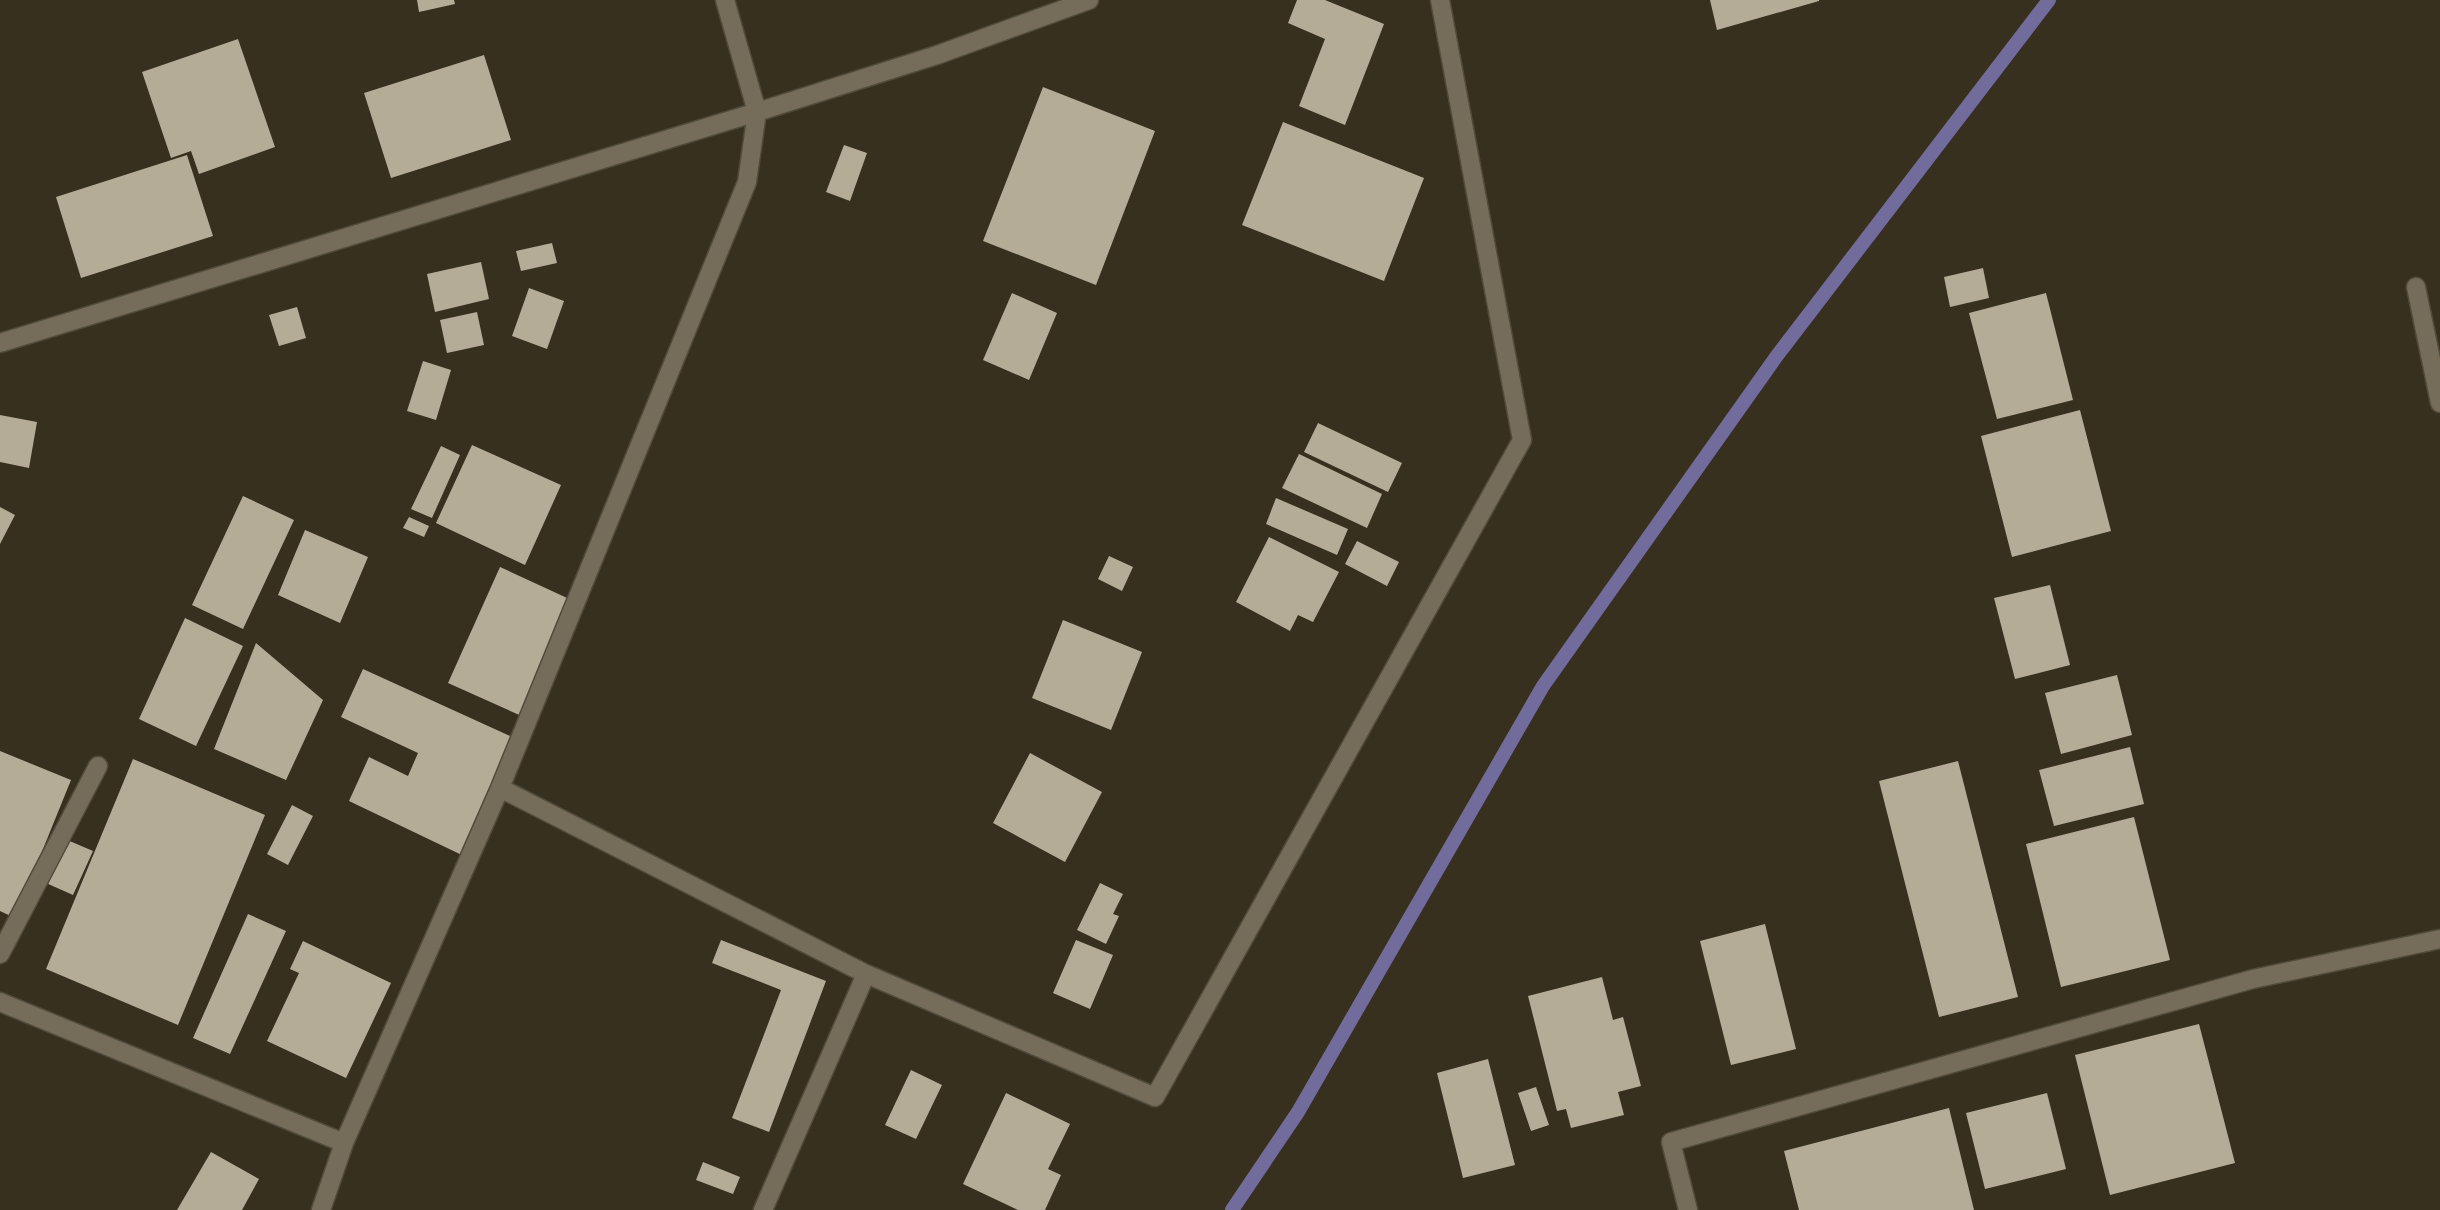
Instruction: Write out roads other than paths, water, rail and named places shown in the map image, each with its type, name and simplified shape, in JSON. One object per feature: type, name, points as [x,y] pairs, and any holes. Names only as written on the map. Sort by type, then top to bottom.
[{"type":"street","points":[[321,1210],[344,1143],[500,788],[747,182],[757,112],[725,0]]},
{"type":"street","points":[[0,343],[757,112],[937,55],[1089,0]]},
{"type":"street","points":[[500,788],[866,974],[1155,1097],[1522,440],[1440,0]]},
{"type":"street","points":[[2416,287],[2440,402]]},
{"type":"street","points":[[0,954],[98,766]]},
{"type":"street","points":[[1688,1210],[1671,1142],[2253,979],[2440,939]]},
{"type":"street","points":[[763,1210],[866,974]]},
{"type":"street","points":[[0,1002],[344,1143]]},
{"type":"waterway","points":[[1232,1210],[1298,1112],[1543,686],[1776,357],[2049,0]]}]
